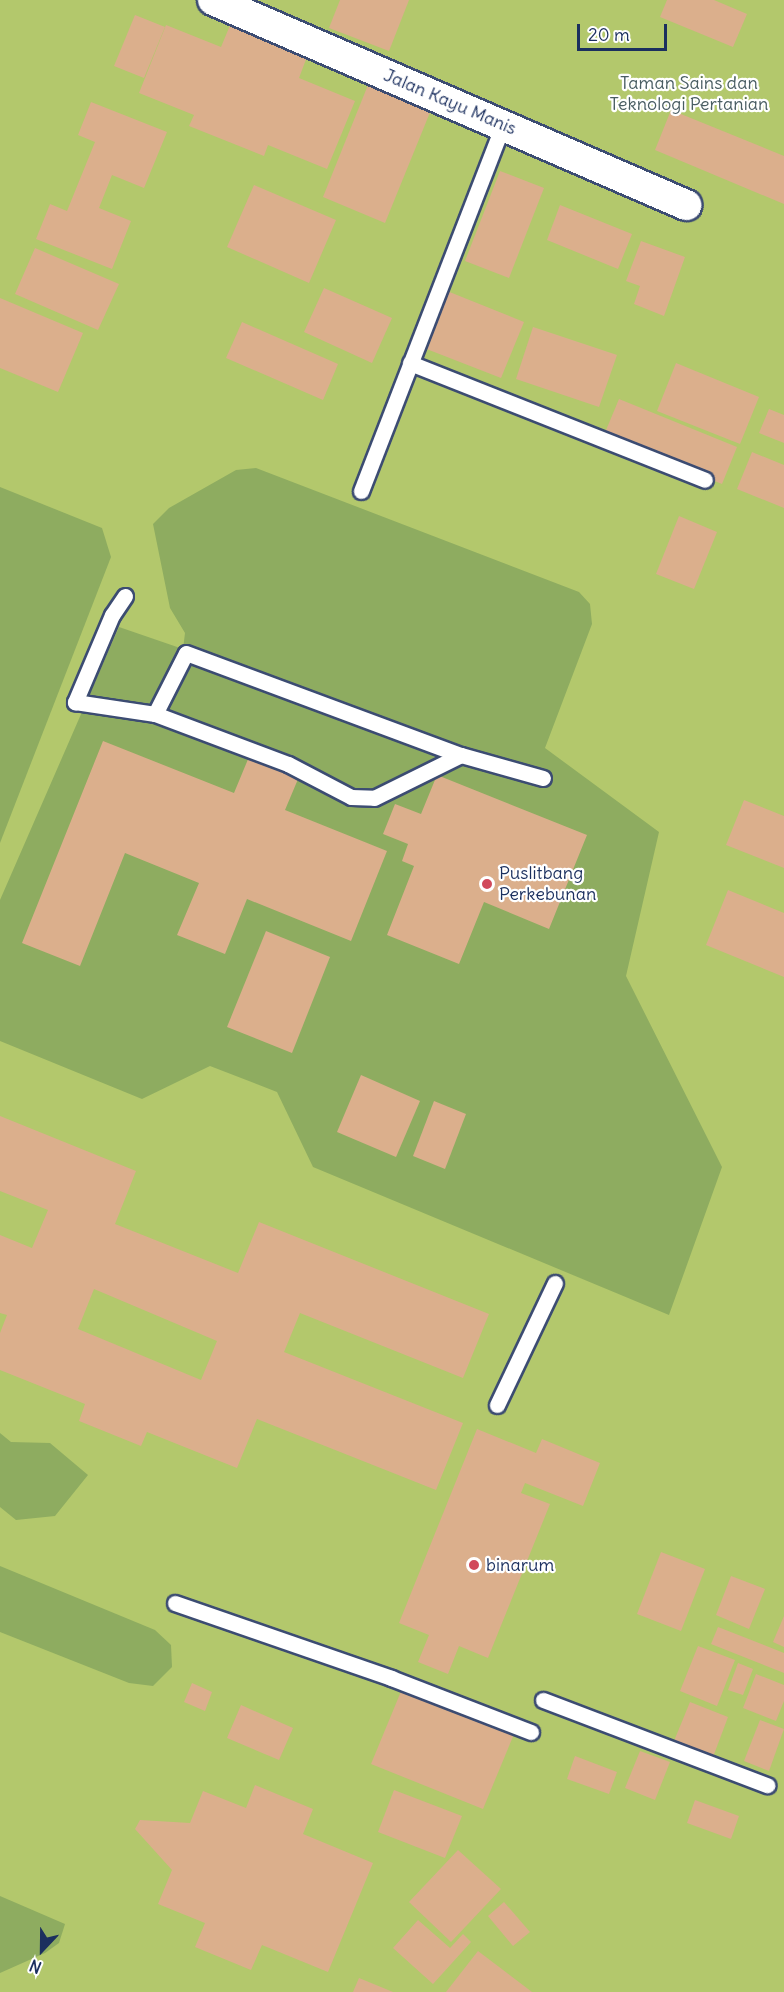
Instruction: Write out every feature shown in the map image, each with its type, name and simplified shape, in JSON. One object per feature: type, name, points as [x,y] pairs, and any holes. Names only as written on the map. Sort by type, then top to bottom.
[{"type":"street","name":"Jalan Kayu Manis","points":[[213,0],[686,205]]},
{"type":"lane","points":[[361,491],[503,125]]},
{"type":"lane","points":[[410,363],[705,480]]},
{"type":"lane","points":[[125,596],[112,615],[75,702],[155,714],[288,764],[351,797],[374,798],[461,755]]},
{"type":"lane","points":[[155,714],[186,653],[461,755],[543,778]]},
{"type":"lane","points":[[497,1405],[555,1283]]},
{"type":"lane","points":[[175,1603],[531,1732]]},
{"type":"lane","points":[[543,1700],[767,1785]]},
{"type":"green space","name":"Taman Sains dan Teknologi Pertanian","points":[[0,0],[784,0],[784,1992],[0,1992]]},
{"type":"green space","points":[[256,468],[579,592],[590,604],[592,624],[545,748],[659,832],[626,976],[722,1167],[669,1315],[313,1167],[277,1092],[210,1066],[142,1099],[0,1041],[0,900],[119,627],[183,649],[185,633],[170,608],[153,524],[169,508],[236,470]]},
{"type":"green space","points":[[0,487],[102,528],[111,557],[0,843]]},
{"type":"green space","points":[[0,1433],[11,1442],[50,1443],[88,1475],[55,1516],[16,1520],[0,1507]]},
{"type":"green space","points":[[0,1566],[155,1630],[171,1645],[172,1667],[153,1686],[129,1683],[0,1632]]},
{"type":"green space","points":[[0,1896],[65,1924],[59,1943],[45,1953],[0,1973]]},
{"type":"building","points":[[340,0],[409,0],[389,51],[329,28]]},
{"type":"building","points":[[667,0],[714,0],[747,14],[733,47],[660,17]]},
{"type":"building","points":[[135,15],[165,27],[144,78],[114,66]]},
{"type":"building","points":[[231,23],[308,54],[299,78],[355,101],[327,169],[268,145],[264,156],[189,126],[194,115],[139,93],[166,25],[221,47]]},
{"type":"building","points":[[370,80],[433,105],[385,223],[323,197]]},
{"type":"building","points":[[91,102],[167,132],[144,188],[112,175],[99,208],[131,221],[112,269],[36,239],[50,204],[67,211],[95,142],[78,135]]},
{"type":"building","points":[[671,110],[784,156],[784,204],[655,150]]},
{"type":"building","points":[[500,171],[544,188],[509,278],[465,261]]},
{"type":"building","points":[[254,185],[336,220],[309,283],[227,247]]},
{"type":"building","points":[[560,205],[632,234],[618,269],[547,240]]},
{"type":"building","points":[[641,241],[685,257],[664,316],[634,304],[640,286],[626,281]]},
{"type":"building","points":[[35,248],[119,284],[98,330],[15,294]]},
{"type":"building","points":[[324,288],[392,318],[372,363],[304,332]]},
{"type":"building","points":[[447,291],[524,322],[501,378],[424,348]]},
{"type":"building","points":[[0,298],[83,333],[58,392],[0,368]]},
{"type":"building","points":[[242,322],[338,364],[323,400],[226,358]]},
{"type":"building","points":[[533,327],[617,355],[599,407],[516,379]]},
{"type":"building","points":[[676,363],[759,397],[740,444],[657,411]]},
{"type":"building","points":[[619,399],[737,447],[722,484],[604,435]]},
{"type":"building","points":[[769,409],[784,415],[784,443],[759,433]]},
{"type":"building","points":[[752,452],[784,465],[784,508],[737,489]]},
{"type":"building","points":[[679,516],[717,532],[694,589],[656,574]]},
{"type":"building","points":[[103,741],[234,793],[251,752],[301,772],[285,810],[387,851],[351,941],[247,899],[225,954],[177,935],[199,883],[125,853],[80,966],[22,943]]},
{"type":"building","name":"Puslitbang Perkebunan","points":[[437,775],[587,835],[549,929],[484,902],[459,964],[387,935],[414,866],[402,861],[408,844],[383,834],[395,804],[421,814]]},
{"type":"building","points":[[744,800],[784,816],[784,868],[726,845]]},
{"type":"building","points":[[728,890],[784,913],[784,977],[706,945]]},
{"type":"building","points":[[266,931],[330,957],[292,1053],[227,1027]]},
{"type":"building","points":[[361,1075],[420,1101],[396,1157],[337,1132]]},
{"type":"building","points":[[434,1101],[466,1114],[445,1169],[413,1156]]},
{"type":"building","points":[[0,1116],[136,1171],[115,1224],[238,1273],[259,1222],[489,1314],[463,1378],[300,1313],[284,1352],[463,1423],[436,1490],[257,1419],[237,1468],[147,1432],[141,1446],[79,1421],[85,1404],[0,1370],[0,1333],[7,1315],[0,1313],[0,1235],[32,1248],[48,1210],[0,1191]],"holes":[[[94,1289],[217,1341],[201,1380],[78,1329]]]},
{"type":"building","name":"binarum","points":[[477,1429],[536,1453],[542,1439],[600,1463],[583,1506],[525,1483],[521,1493],[550,1504],[488,1658],[459,1646],[448,1674],[418,1662],[429,1635],[399,1623]]},
{"type":"building","points":[[661,1552],[705,1569],[681,1631],[637,1614]]},
{"type":"building","points":[[731,1576],[765,1589],[749,1629],[716,1615]]},
{"type":"building","points":[[784,1616],[784,1647],[773,1642]]},
{"type":"building","points":[[718,1627],[784,1653],[784,1673],[711,1644]]},
{"type":"building","points":[[698,1646],[735,1660],[717,1706],[680,1691]]},
{"type":"building","points":[[738,1663],[753,1669],[743,1695],[728,1690]]},
{"type":"building","points":[[756,1674],[784,1685],[784,1701],[776,1721],[743,1708]]},
{"type":"building","points":[[192,1683],[212,1692],[205,1711],[184,1702]]},
{"type":"building","points":[[402,1689],[514,1734],[483,1809],[371,1764]]},
{"type":"building","points":[[690,1702],[728,1717],[713,1757],[674,1741]]},
{"type":"building","points":[[241,1705],[293,1728],[279,1760],[227,1738]]},
{"type":"building","points":[[760,1720],[784,1729],[769,1771],[744,1761]]},
{"type":"building","points":[[640,1751],[670,1762],[655,1800],[625,1788]]},
{"type":"building","points":[[575,1756],[617,1772],[609,1794],[567,1779]]},
{"type":"building","points":[[255,1785],[313,1809],[303,1834],[373,1863],[328,1972],[262,1945],[251,1970],[195,1947],[205,1923],[158,1904],[172,1870],[135,1829],[140,1820],[190,1823],[203,1791],[246,1808]]},
{"type":"building","points":[[394,1790],[462,1816],[445,1858],[378,1832]]},
{"type":"building","points":[[695,1800],[739,1816],[731,1839],[687,1823]]},
{"type":"building","points":[[458,1850],[501,1889],[451,1942],[409,1902]]},
{"type":"building","points":[[504,1902],[530,1932],[513,1946],[488,1916]]},
{"type":"building","points":[[418,1920],[450,1948],[463,1934],[471,1942],[433,1984],[393,1948]]},
{"type":"building","points":[[478,1951],[532,1992],[446,1992]]},
{"type":"building","points":[[359,1978],[393,1992],[353,1992]]},
{"type":"place","name":"Puslitbang Perkebunan","points":[[487,884]]},
{"type":"place","name":"binarum","points":[[474,1565]]}]
